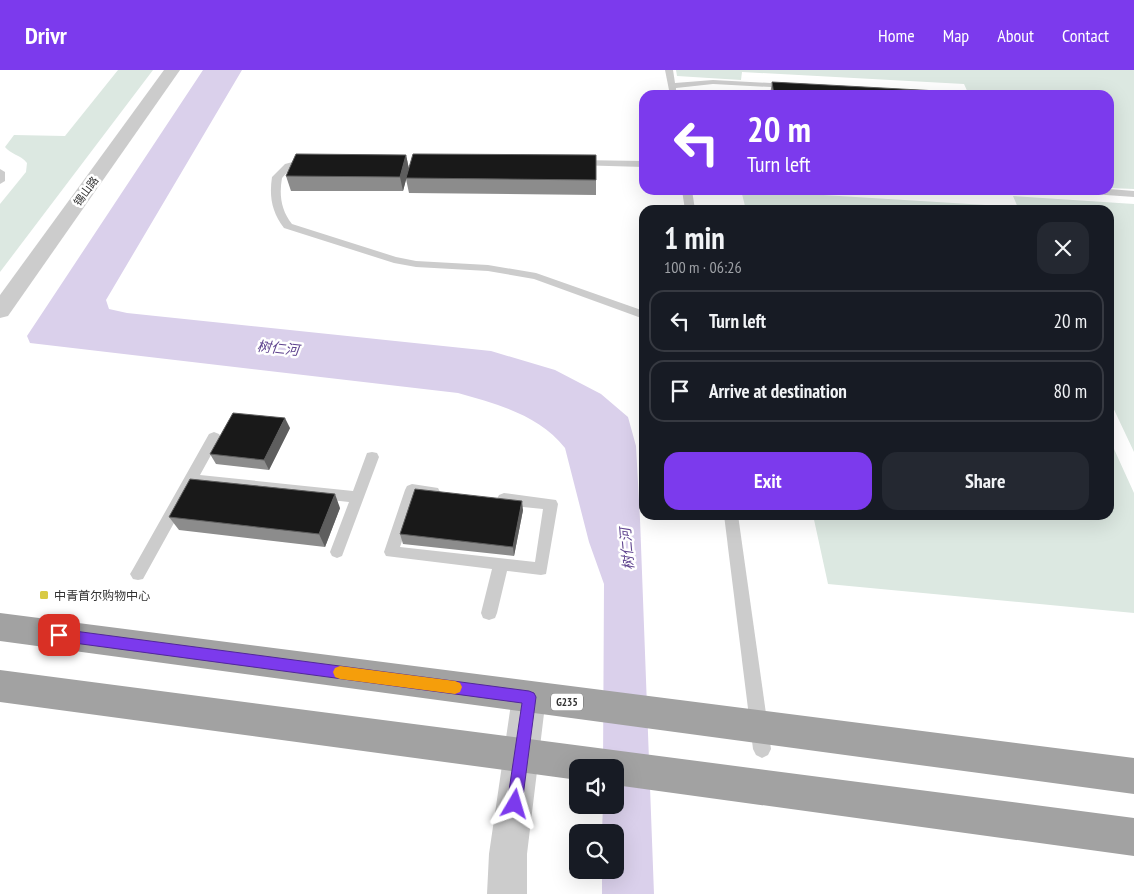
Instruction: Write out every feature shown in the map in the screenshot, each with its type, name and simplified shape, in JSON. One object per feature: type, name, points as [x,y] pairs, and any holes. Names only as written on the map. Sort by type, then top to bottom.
[{"type":"highway","name":"G235","points":[[0,627],[529,697],[760,738],[1134,776]]},
{"type":"highway","points":[[0,686],[1134,837]]},
{"type":"street","name":"锡山路","points":[[0,291],[162,70]]},
{"type":"street","name":"锡山路","points":[[0,311],[172,70]]},
{"type":"street","points":[[507,894],[508,854],[529,697]]},
{"type":"lane","points":[[669,70],[672,90]]},
{"type":"lane","points":[[672,86],[713,82],[803,87]]},
{"type":"lane","points":[[743,84],[743,90]]},
{"type":"lane","points":[[314,160],[298,162],[288,166],[277,177],[276,204],[280,217],[288,226],[394,260],[416,264],[488,268],[536,276],[639,313]]},
{"type":"lane","points":[[564,163],[639,164]]},
{"type":"lane","points":[[0,172],[0,181]]},
{"type":"lane","points":[[1114,193],[1134,194]]},
{"type":"lane","points":[[138,574],[214,437]]},
{"type":"lane","points":[[337,552],[372,457]]},
{"type":"lane","points":[[192,479],[358,497]]},
{"type":"lane","points":[[449,494],[412,490],[390,552],[541,569],[551,504],[486,497]]},
{"type":"lane","points":[[731,520],[760,738]]},
{"type":"lane","points":[[489,613],[501,564]]},
{"type":"shaded area","points":[[118,70],[153,70],[0,272],[0,204],[26,172],[27,163],[5,147],[14,135],[65,136]]},
{"type":"shaded area","points":[[676,70],[1134,70],[1134,189],[1114,188],[1114,90],[967,90],[964,84],[742,72],[741,80],[677,76]]},
{"type":"shaded area","points":[[742,195],[823,195],[986,205],[745,205]]},
{"type":"shaded area","points":[[1013,196],[1134,204],[1134,452],[1114,410],[1114,205],[1017,205]]},
{"type":"shaded area","points":[[1114,449],[1134,493],[1134,613],[828,584],[814,520],[1114,520]]},
{"type":"water","name":"树仁河","points":[[203,70],[242,70],[106,300],[109,309],[127,313],[491,351],[555,370],[601,394],[628,417],[636,446],[639,501],[654,894],[602,894],[602,879],[624,879],[624,824],[602,824],[603,814],[624,814],[624,759],[603,759],[604,584],[589,542],[565,448],[555,437],[543,427],[516,412],[458,393],[30,343],[27,336]]},
{"type":"building","points":[[772,82],[920,90],[773,90]]},
{"type":"building","points":[[296,154],[406,155],[400,177],[286,176]]},
{"type":"building","points":[[413,154],[596,155],[596,180],[406,178]]},
{"type":"building","points":[[233,413],[285,418],[264,460],[210,454]]},
{"type":"building","points":[[190,479],[335,494],[319,534],[169,517]]},
{"type":"building","points":[[415,489],[522,501],[513,547],[400,534]]},
{"type":"slow traffic","points":[[340,672],[455,687]]},
{"type":"place","name":"中青首尔购物中心","points":[[44,595]]},
{"type":"route","points":[[59,635],[529,697],[515,804]]}]
